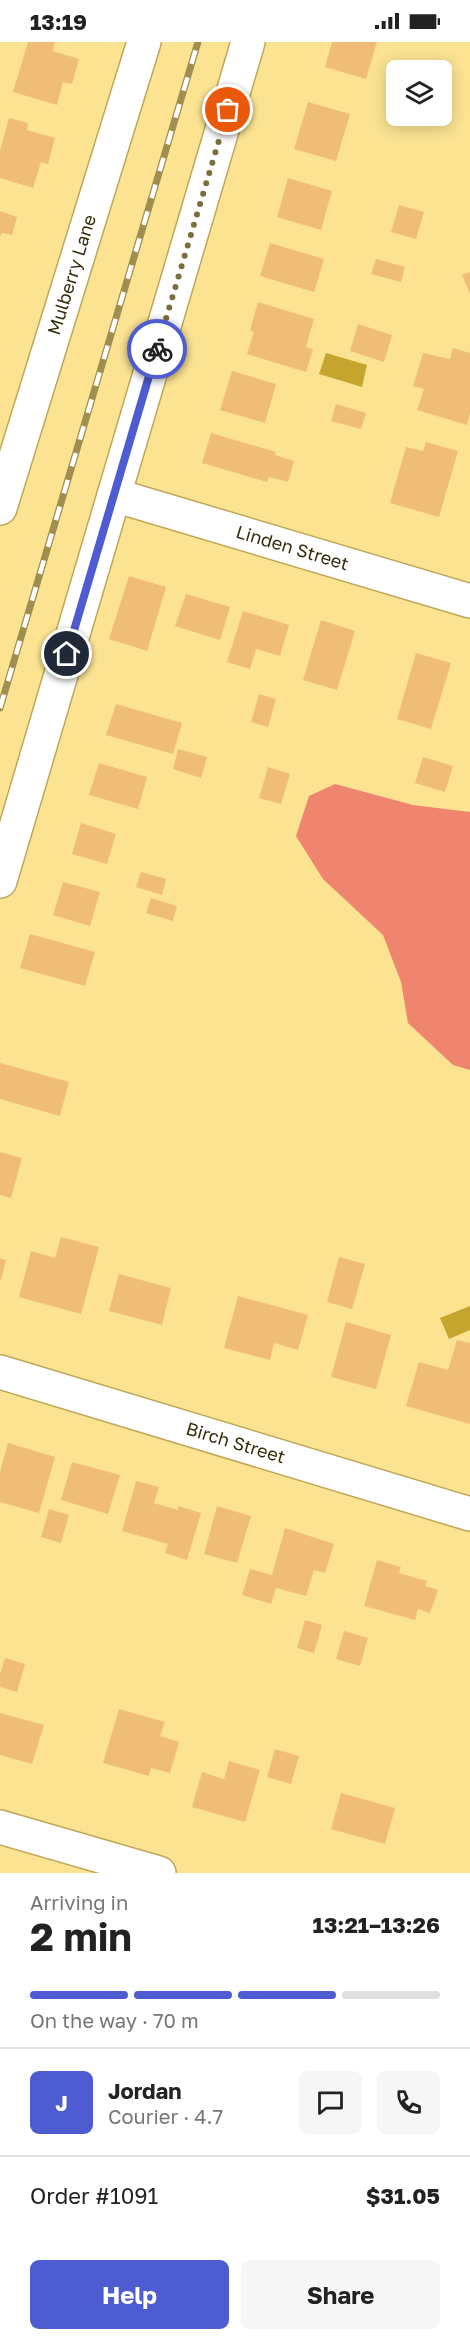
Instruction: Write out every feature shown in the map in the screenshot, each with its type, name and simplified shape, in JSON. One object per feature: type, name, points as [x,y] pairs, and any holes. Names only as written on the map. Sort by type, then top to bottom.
[{"type":"street","name":"Mulberry Lane","points":[[0,508],[6,464],[144,42]]},
{"type":"street","points":[[0,881],[248,42]]},
{"type":"street","name":"Linden Street","points":[[114,495],[470,602]]},
{"type":"street","name":"Birch Street","points":[[0,1372],[470,1514]]},
{"type":"street","points":[[0,1827],[159,1873]]},
{"type":"shaded area","points":[[326,353],[367,365],[362,387],[319,374]]},
{"type":"shaded area","points":[[335,784],[413,805],[470,812],[470,1070],[453,1065],[408,1023],[401,982],[383,935],[323,879],[296,836],[309,796]]},
{"type":"shaded area","points":[[470,1306],[470,1330],[449,1339],[440,1318]]},
{"type":"building","points":[[28,42],[55,42],[53,51],[79,59],[72,84],[63,82],[57,105],[13,92]]},
{"type":"building","points":[[332,42],[377,42],[366,79],[325,67]]},
{"type":"building","points":[[308,102],[350,114],[336,161],[294,149]]},
{"type":"building","points":[[9,118],[28,123],[27,130],[55,138],[48,164],[41,162],[33,188],[0,178],[0,151]]},
{"type":"building","points":[[288,178],[332,191],[321,230],[277,217]]},
{"type":"building","points":[[399,205],[424,212],[416,239],[391,232]]},
{"type":"building","points":[[0,211],[17,217],[12,235],[2,233],[0,237]]},
{"type":"building","points":[[270,243],[324,259],[314,292],[260,276]]},
{"type":"building","points":[[376,259],[405,267],[401,282],[371,274]]},
{"type":"building","points":[[470,272],[470,294],[462,275]]},
{"type":"building","points":[[258,302],[314,319],[306,347],[313,349],[306,372],[247,354],[254,332],[250,330]]},
{"type":"building","points":[[358,324],[392,335],[384,362],[350,351]]},
{"type":"building","points":[[453,348],[470,353],[470,413],[467,425],[417,410],[424,389],[413,386],[423,353],[450,359]]},
{"type":"building","points":[[232,371],[276,384],[265,423],[220,410]]},
{"type":"building","points":[[336,404],[366,413],[361,429],[331,421]]},
{"type":"building","points":[[211,433],[276,452],[275,455],[294,461],[288,482],[269,477],[267,482],[202,463]]},
{"type":"building","points":[[426,442],[458,451],[439,517],[390,503],[406,447],[423,451]]},
{"type":"building","points":[[129,576],[166,587],[147,651],[109,639]]},
{"type":"building","points":[[186,594],[230,607],[220,640],[175,626]]},
{"type":"building","points":[[243,611],[289,625],[280,656],[256,649],[250,669],[227,662]]},
{"type":"building","points":[[321,620],[355,631],[337,690],[303,680]]},
{"type":"building","points":[[416,653],[451,663],[431,729],[397,719]]},
{"type":"building","points":[[259,694],[276,699],[268,727],[251,722]]},
{"type":"building","points":[[116,704],[182,723],[173,754],[106,735]]},
{"type":"building","points":[[178,749],[207,757],[201,778],[173,769]]},
{"type":"building","points":[[423,757],[453,766],[445,792],[415,783]]},
{"type":"building","points":[[99,763],[147,777],[138,809],[89,795]]},
{"type":"building","points":[[268,767],[290,774],[281,804],[259,798]]},
{"type":"building","points":[[81,823],[116,834],[107,864],[72,854]]},
{"type":"building","points":[[141,872],[166,879],[162,895],[136,887]]},
{"type":"building","points":[[63,882],[100,892],[90,926],[53,915]]},
{"type":"building","points":[[151,898],[177,906],[173,921],[146,913]]},
{"type":"building","points":[[30,934],[95,952],[85,986],[20,968]]},
{"type":"building","points":[[0,1063],[69,1082],[60,1116],[0,1099]]},
{"type":"building","points":[[0,1152],[22,1158],[11,1198],[0,1195]]},
{"type":"building","points":[[61,1237],[99,1247],[81,1314],[19,1297],[31,1251],[55,1258]]},
{"type":"building","points":[[339,1257],[365,1264],[352,1309],[327,1302]]},
{"type":"building","points":[[0,1258],[6,1260],[1,1280],[0,1279]]},
{"type":"building","points":[[119,1274],[171,1288],[162,1325],[109,1311]]},
{"type":"building","points":[[238,1296],[308,1315],[298,1350],[274,1343],[270,1360],[224,1348]]},
{"type":"building","points":[[346,1322],[391,1335],[376,1389],[331,1377]]},
{"type":"building","points":[[457,1340],[470,1343],[470,1424],[406,1406],[419,1362],[448,1370]]},
{"type":"building","points":[[8,1443],[55,1457],[39,1513],[0,1502],[0,1472]]},
{"type":"building","points":[[72,1462],[120,1475],[108,1514],[61,1500]]},
{"type":"building","points":[[136,1481],[159,1487],[154,1503],[178,1510],[178,1506],[201,1513],[187,1560],[165,1553],[168,1544],[122,1531]]},
{"type":"building","points":[[217,1506],[251,1516],[237,1563],[204,1554]]},
{"type":"building","points":[[49,1509],[69,1515],[61,1543],[41,1537]]},
{"type":"building","points":[[285,1528],[334,1544],[325,1573],[314,1570],[306,1596],[276,1588],[271,1604],[242,1595],[250,1569],[272,1575]]},
{"type":"building","points":[[377,1560],[401,1567],[399,1573],[427,1581],[425,1586],[438,1590],[430,1613],[418,1609],[415,1620],[364,1606]]},
{"type":"building","points":[[305,1620],[322,1625],[314,1653],[297,1648]]},
{"type":"building","points":[[344,1631],[368,1638],[360,1666],[336,1659]]},
{"type":"building","points":[[5,1658],[25,1664],[17,1692],[0,1687],[0,1674]]},
{"type":"building","points":[[119,1709],[165,1722],[160,1736],[179,1742],[170,1773],[151,1768],[149,1776],[103,1763]]},
{"type":"building","points":[[0,1713],[44,1725],[32,1764],[0,1755]]},
{"type":"building","points":[[275,1749],[299,1756],[291,1784],[267,1777]]},
{"type":"building","points":[[229,1761],[260,1770],[245,1822],[192,1807],[202,1772],[224,1779]]},
{"type":"building","points":[[341,1793],[395,1808],[385,1844],[331,1829]]},
{"type":"railway","points":[[0,708],[198,42]]},
{"type":"way so far","points":[[157,349],[228,110]]},
{"type":"route","points":[[67,654],[157,349]]}]
